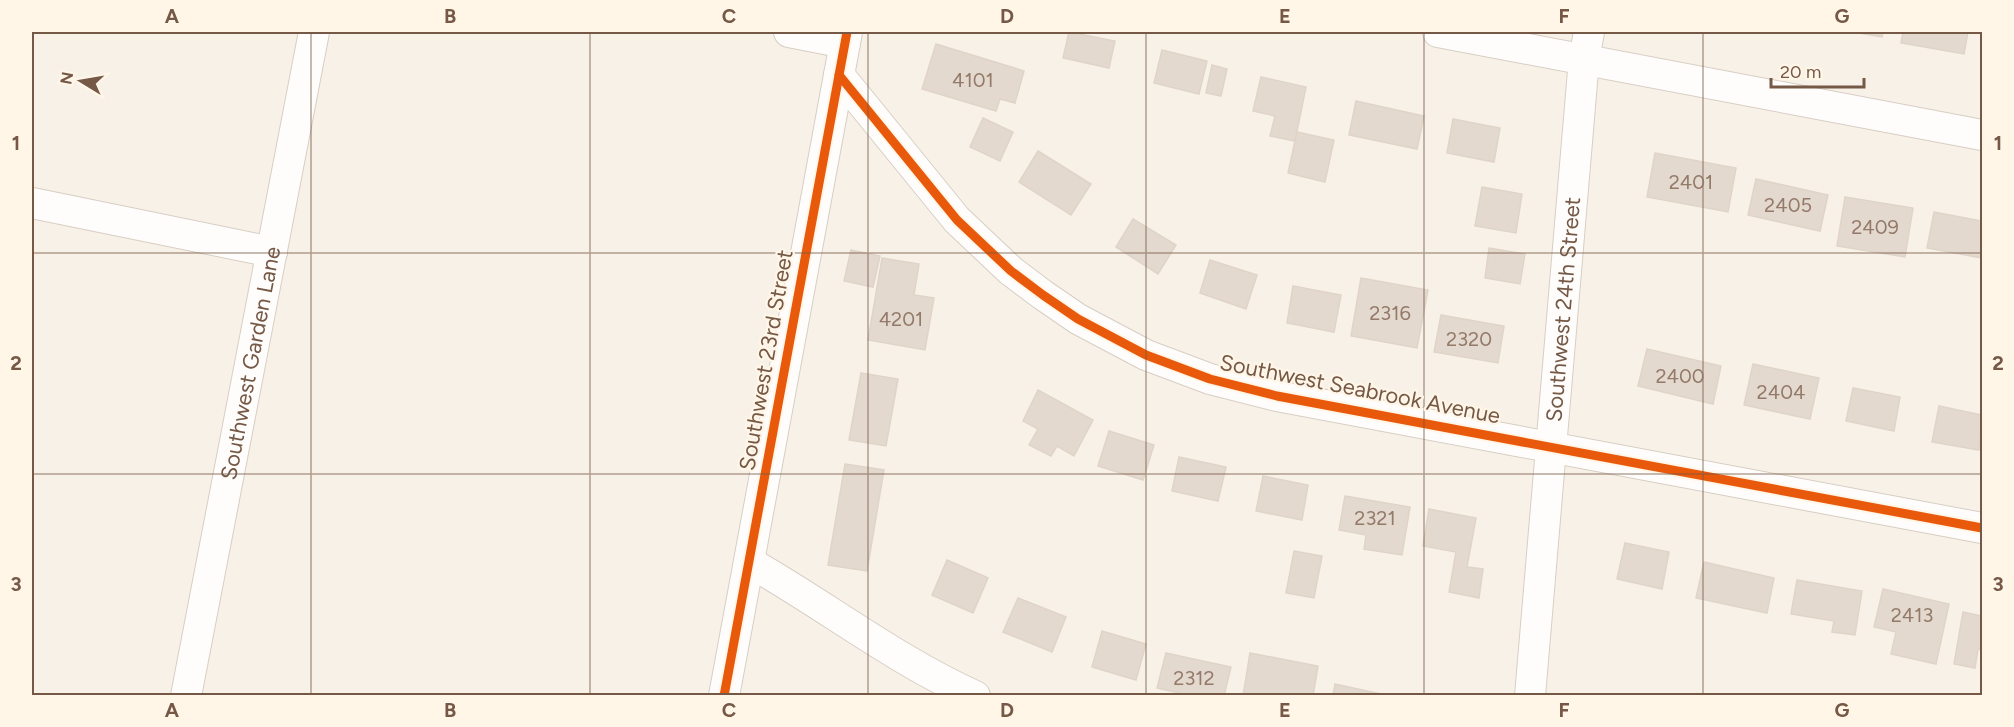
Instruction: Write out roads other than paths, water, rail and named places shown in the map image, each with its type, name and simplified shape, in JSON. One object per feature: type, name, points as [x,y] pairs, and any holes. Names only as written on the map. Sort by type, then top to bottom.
[{"type":"street","name":"Southwest Garden Lane","points":[[186,696],[314,32]]},
{"type":"street","points":[[789,32],[846,37]]},
{"type":"street","points":[[1438,32],[1587,45],[1983,135]]},
{"type":"street","name":"Southwest 23rd Street","points":[[724,696],[846,37]]},
{"type":"street","name":"Southwest 24th Street","points":[[1530,696],[1587,45]]},
{"type":"street","name":"Southwest Seabrook Avenue","points":[[839,75],[965,227],[1011,270],[1043,295],[1114,339],[1146,355],[1210,379],[1266,393],[1983,528]]},
{"type":"street","points":[[32,203],[272,252]]},
{"type":"street","points":[[749,562],[792,587],[881,646],[975,696]]}]
